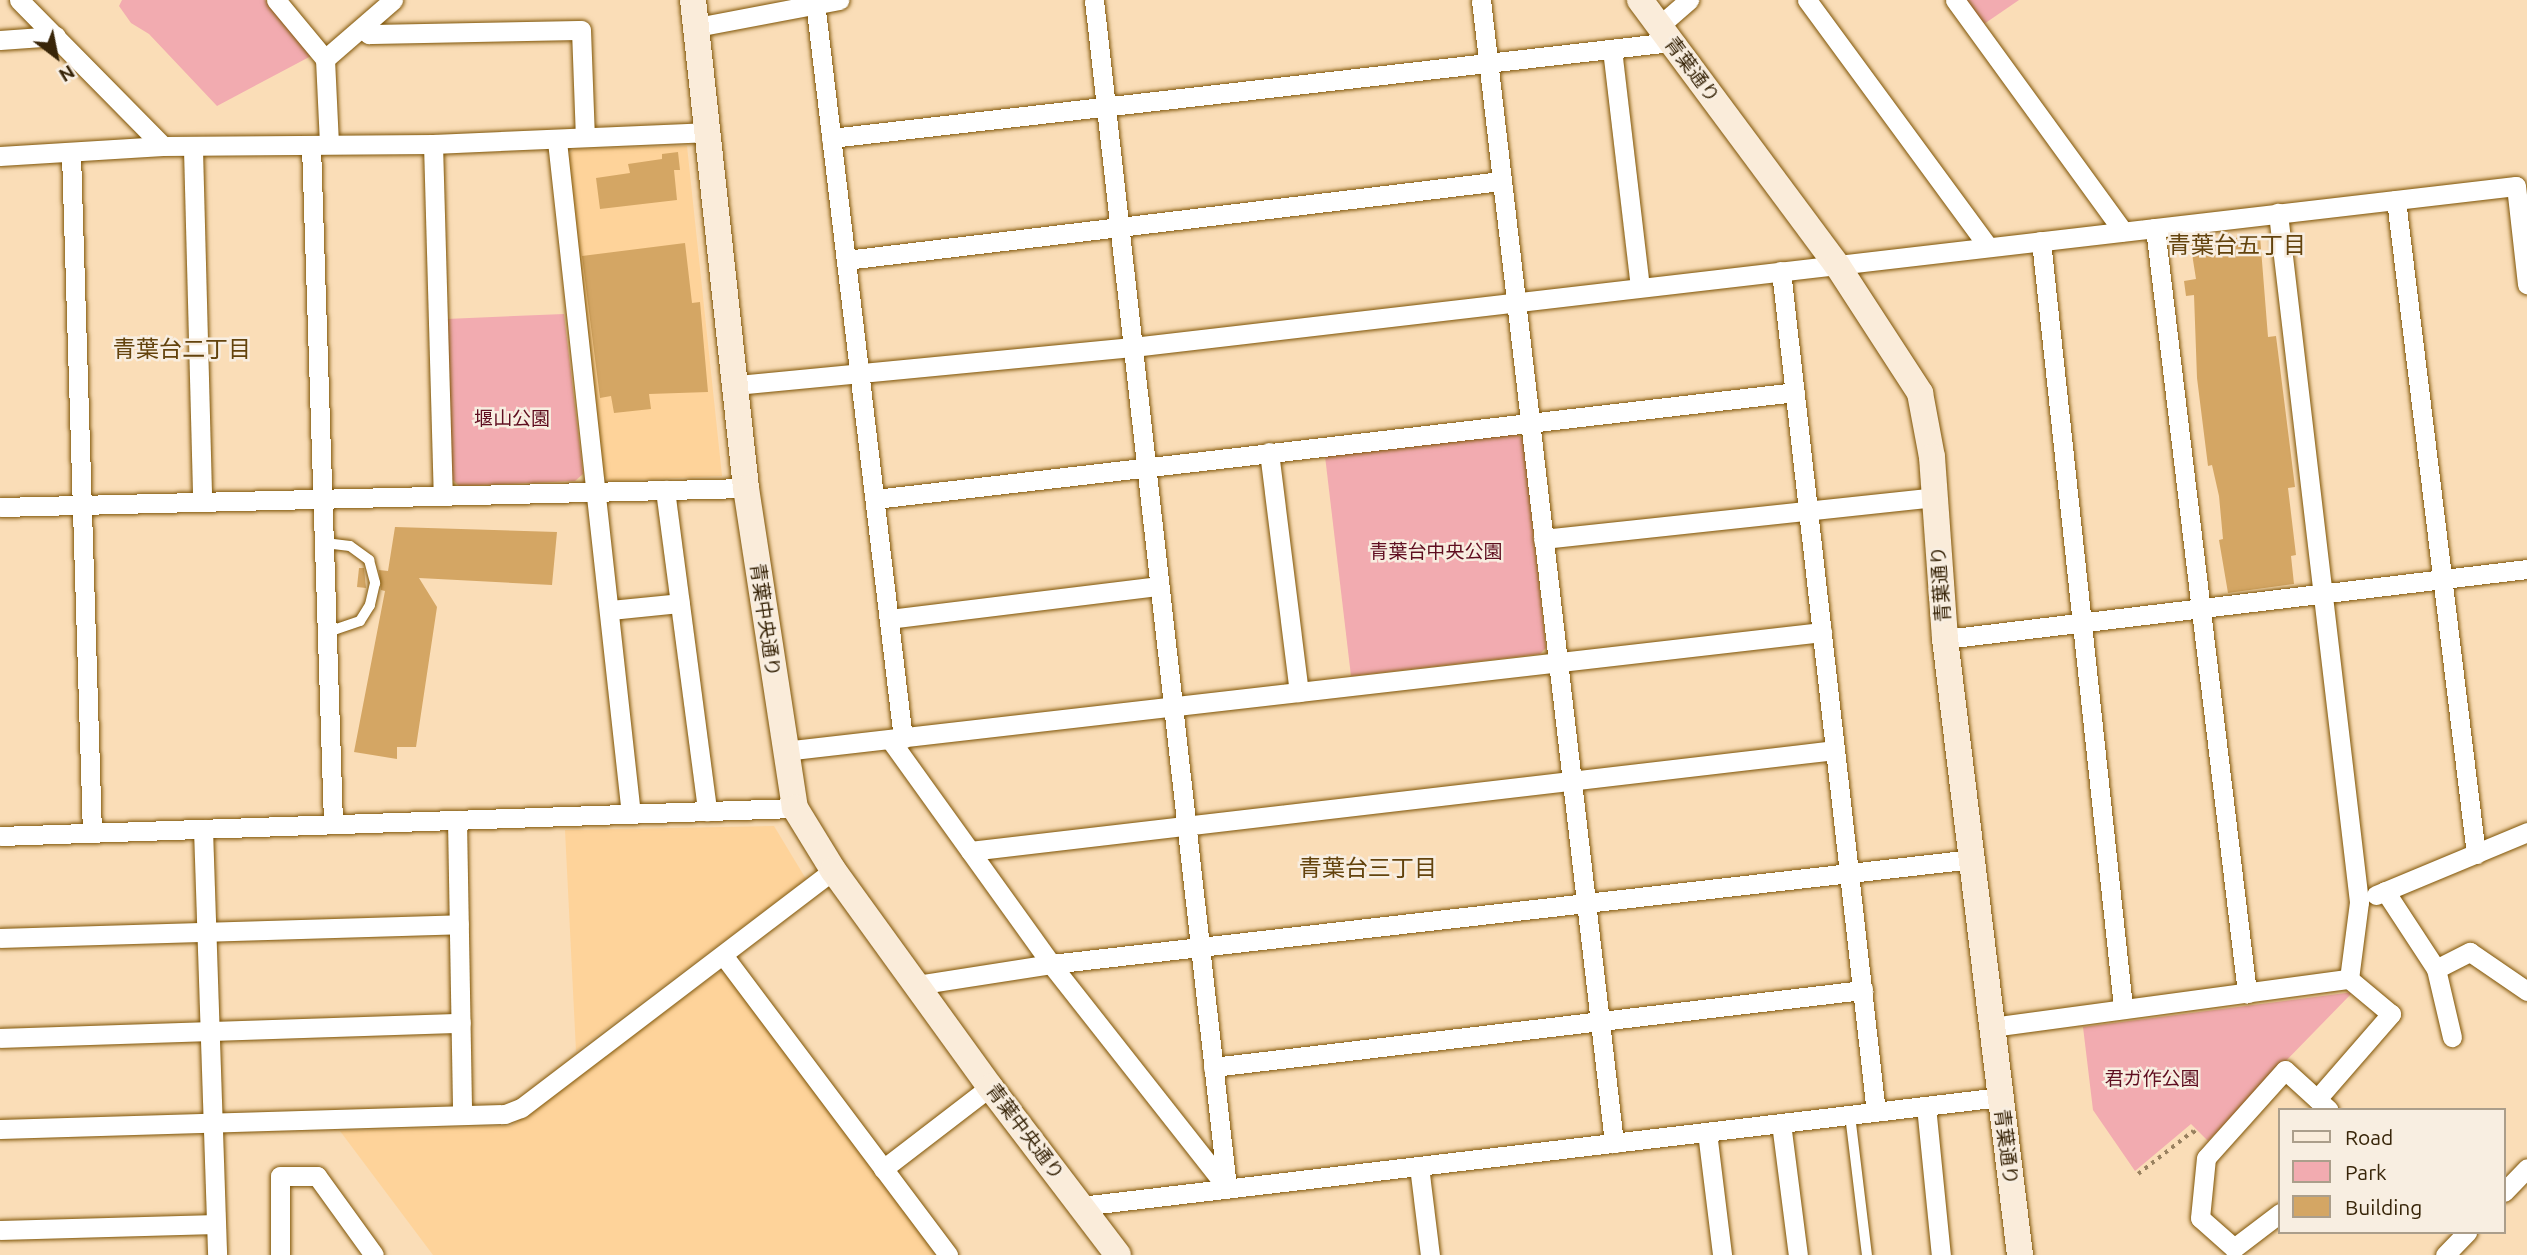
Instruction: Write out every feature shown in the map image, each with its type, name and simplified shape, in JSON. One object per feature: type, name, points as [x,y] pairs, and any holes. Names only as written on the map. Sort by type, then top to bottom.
[{"type":"street","points":[[19,0],[163,146]]},
{"type":"street","points":[[276,0],[326,59],[320,144],[324,498],[333,824]]},
{"type":"street","points":[[326,59],[393,0]]},
{"type":"street","name":"青葉中央通り","points":[[694,0],[705,132],[737,385],[746,488],[784,751],[795,808],[833,870],[990,1087],[1118,1255]]},
{"type":"street","points":[[697,27],[839,0]]},
{"type":"street","points":[[1094,0],[1227,1188]]},
{"type":"street","points":[[1480,0],[1614,1143]]},
{"type":"street","name":"青葉通り","points":[[1640,0],[1837,265],[1920,393],[1935,497],[1945,639],[2020,1255]]},
{"type":"street","points":[[831,138],[1486,65],[1612,48],[1665,34],[1689,0]]},
{"type":"street","points":[[1807,0],[1987,245]]},
{"type":"street","points":[[1955,0],[2123,231]]},
{"type":"street","points":[[824,1],[831,138],[889,619],[897,740],[970,851],[1051,964],[1227,1188]]},
{"type":"street","points":[[363,29],[369,34],[581,30],[585,136]]},
{"type":"street","points":[[0,40],[56,36]]},
{"type":"street","points":[[1612,48],[1640,286]]},
{"type":"street","points":[[0,156],[71,154],[163,146],[192,149],[320,144],[557,141],[585,136],[705,132]]},
{"type":"street","points":[[557,141],[631,814]]},
{"type":"street","points":[[433,144],[443,494]]},
{"type":"street","points":[[192,149],[202,502]]},
{"type":"street","points":[[71,154],[92,833]]},
{"type":"street","points":[[846,260],[1501,181]]},
{"type":"street","points":[[737,385],[1133,346],[1837,265],[1987,245],[2516,186],[2527,285]]},
{"type":"street","points":[[2396,200],[2476,853]]},
{"type":"street","points":[[2278,213],[2359,902],[2349,979]]},
{"type":"street","points":[[2155,228],[2247,993]]},
{"type":"street","points":[[2041,241],[2123,1007]]},
{"type":"street","points":[[1781,271],[1876,1112]]},
{"type":"street","points":[[874,499],[1795,392]]},
{"type":"street","points":[[1269,452],[1299,692]]},
{"type":"street","points":[[0,507],[746,488]]},
{"type":"street","points":[[665,490],[707,811]]},
{"type":"street","points":[[1543,539],[1935,497]]},
{"type":"street","points":[[1945,639],[2527,569]]},
{"type":"street","points":[[889,619],[1158,586]]},
{"type":"street","points":[[610,610],[680,603]]},
{"type":"street","points":[[784,751],[1822,632]]},
{"type":"street","points":[[970,851],[1835,750]]},
{"type":"street","points":[[0,836],[795,808]]},
{"type":"street","points":[[457,820],[463,1114]]},
{"type":"street","points":[[203,829],[217,1255]]},
{"type":"street","points":[[2359,902],[2527,832]]},
{"type":"street","points":[[917,985],[1051,964],[1972,859]]},
{"type":"street","points":[[0,1129],[213,1125],[505,1114],[521,1108],[833,870]]},
{"type":"street","points":[[2385,891],[2436,969],[2452,1037]]},
{"type":"street","points":[[0,938],[459,924]]},
{"type":"street","points":[[2436,969],[2470,952],[2527,991]]},
{"type":"street","points":[[723,955],[948,1255]]},
{"type":"street","points":[[1992,1027],[2123,1007],[2349,979],[2391,1014],[2323,1104],[2285,1070],[2206,1158],[2200,1217],[2225,1241],[2234,1248],[2278,1215]]},
{"type":"street","points":[[1213,1067],[1599,1019],[1863,990]]},
{"type":"street","points":[[0,1038],[209,1029],[461,1023]]},
{"type":"street","points":[[883,1169],[990,1087]]},
{"type":"street","points":[[1081,1206],[2000,1097]]},
{"type":"street","points":[[1926,1106],[1941,1255]]},
{"type":"street","points":[[1781,1123],[1798,1255]]},
{"type":"street","points":[[1707,1132],[1721,1255]]},
{"type":"street","points":[[1419,1166],[1430,1255]]},
{"type":"street","points":[[2506,1190],[2527,1168]]},
{"type":"street","points":[[279,1255],[280,1176],[317,1176],[374,1255]]},
{"type":"street","points":[[0,1230],[216,1224]]},
{"type":"street","points":[[2445,1255],[2465,1234]]},
{"type":"lane","points":[[325,543],[350,546],[369,560],[375,583],[370,605],[360,621],[328,632]]},
{"type":"lane","points":[[1850,1115],[1867,1255]]},
{"type":"path","points":[[2138,1174],[2193,1131],[2213,1151]]},
{"type":"shaded area","points":[[687,146],[722,476],[609,481],[603,475],[567,156],[574,149]]},
{"type":"shaded area","points":[[774,826],[806,879],[576,1051],[565,830]]},
{"type":"shaded area","points":[[719,972],[729,975],[936,1255],[433,1255],[340,1131],[511,1126]]},
{"type":"green space","points":[[122,0],[265,0],[313,55],[217,106],[149,34],[131,23],[119,6]]},
{"type":"green space","points":[[1966,0],[2019,0],[1984,24]]},
{"type":"green space","name":"堰山公園","points":[[564,314],[583,474],[575,481],[459,486],[450,477],[446,319]]},
{"type":"green space","name":"青葉台中央公園","points":[[1513,432],[1523,439],[1546,648],[1540,654],[1351,676],[1325,456]]},
{"type":"green space","name":"君ガ作公園","points":[[2353,992],[2208,1141],[2191,1124],[2135,1171],[2093,1110],[2083,1027]]},
{"type":"building","points":[[678,152],[680,170],[674,170],[677,200],[600,209],[596,178],[630,173],[628,164],[662,159],[662,154]]},
{"type":"building","points":[[2260,236],[2268,337],[2276,336],[2295,487],[2288,488],[2296,555],[2291,556],[2294,584],[2228,593],[2219,540],[2223,539],[2219,496],[2212,465],[2208,466],[2197,378],[2194,295],[2186,296],[2184,281],[2196,279],[2190,241]]},
{"type":"building","points":[[685,243],[692,303],[700,302],[708,392],[649,394],[651,409],[614,413],[611,396],[600,398],[582,256]]},
{"type":"building","points":[[395,527],[557,532],[552,585],[419,578],[437,607],[416,747],[397,747],[397,759],[354,752],[385,591],[381,590],[379,570],[388,571]]},
{"type":"building","points":[[359,568],[364,568],[366,588],[357,587]]},
{"type":"district","name":"青葉台五丁目","points":[[2237,245]]},
{"type":"district","name":"青葉台二丁目","points":[[182,349]]},
{"type":"district","name":"青葉台三丁目","points":[[1368,868]]}]
